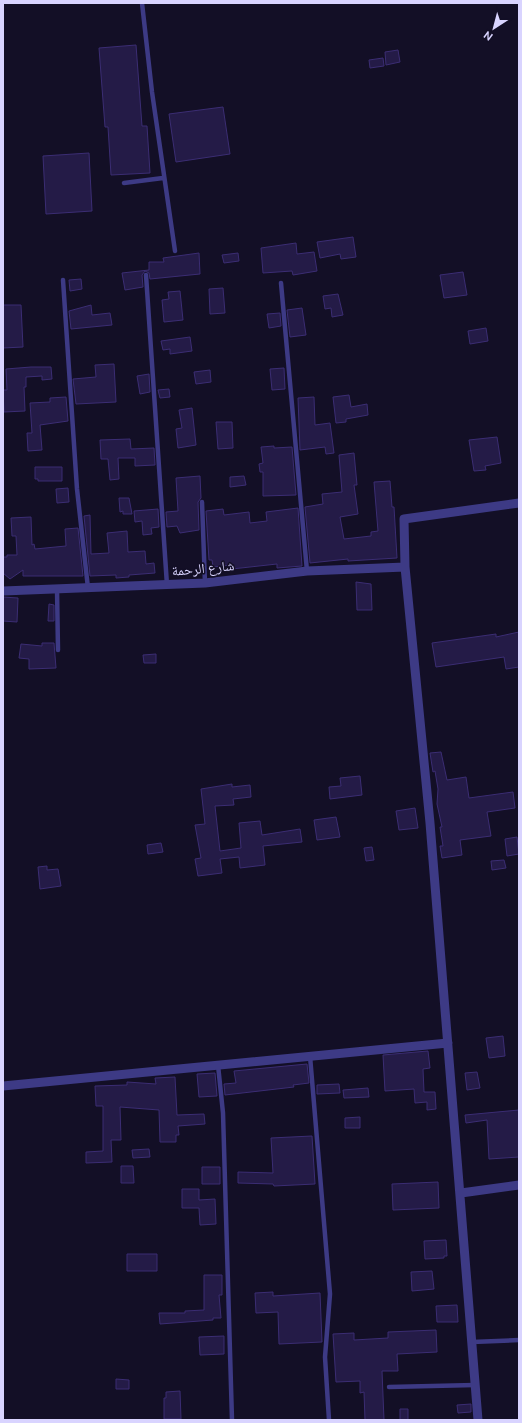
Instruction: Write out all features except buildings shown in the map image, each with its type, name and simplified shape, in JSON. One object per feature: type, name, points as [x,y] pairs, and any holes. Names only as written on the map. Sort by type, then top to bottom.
[{"type":"street","points":[[478,1420],[430,823],[405,567],[404,519],[519,503]]},
{"type":"street","name":"شارع الرحمة","points":[[3,591],[205,583],[307,571],[405,567]]},
{"type":"street","points":[[3,1086],[448,1043]]},
{"type":"street","points":[[460,1192],[519,1185]]},
{"type":"lane","points":[[142,3],[163,178],[175,251]]},
{"type":"lane","points":[[124,183],[163,178]]},
{"type":"lane","points":[[146,275],[167,584]]},
{"type":"lane","points":[[63,280],[76,489],[88,588]]},
{"type":"lane","points":[[281,283],[307,571]]},
{"type":"lane","points":[[202,502],[205,583]]},
{"type":"lane","points":[[57,589],[58,650]]},
{"type":"lane","points":[[310,1056],[330,1294],[325,1357],[329,1420]]},
{"type":"lane","points":[[218,1065],[223,1113],[232,1420]]},
{"type":"lane","points":[[472,1342],[519,1340]]},
{"type":"lane","points":[[389,1388],[475,1385]]}]
